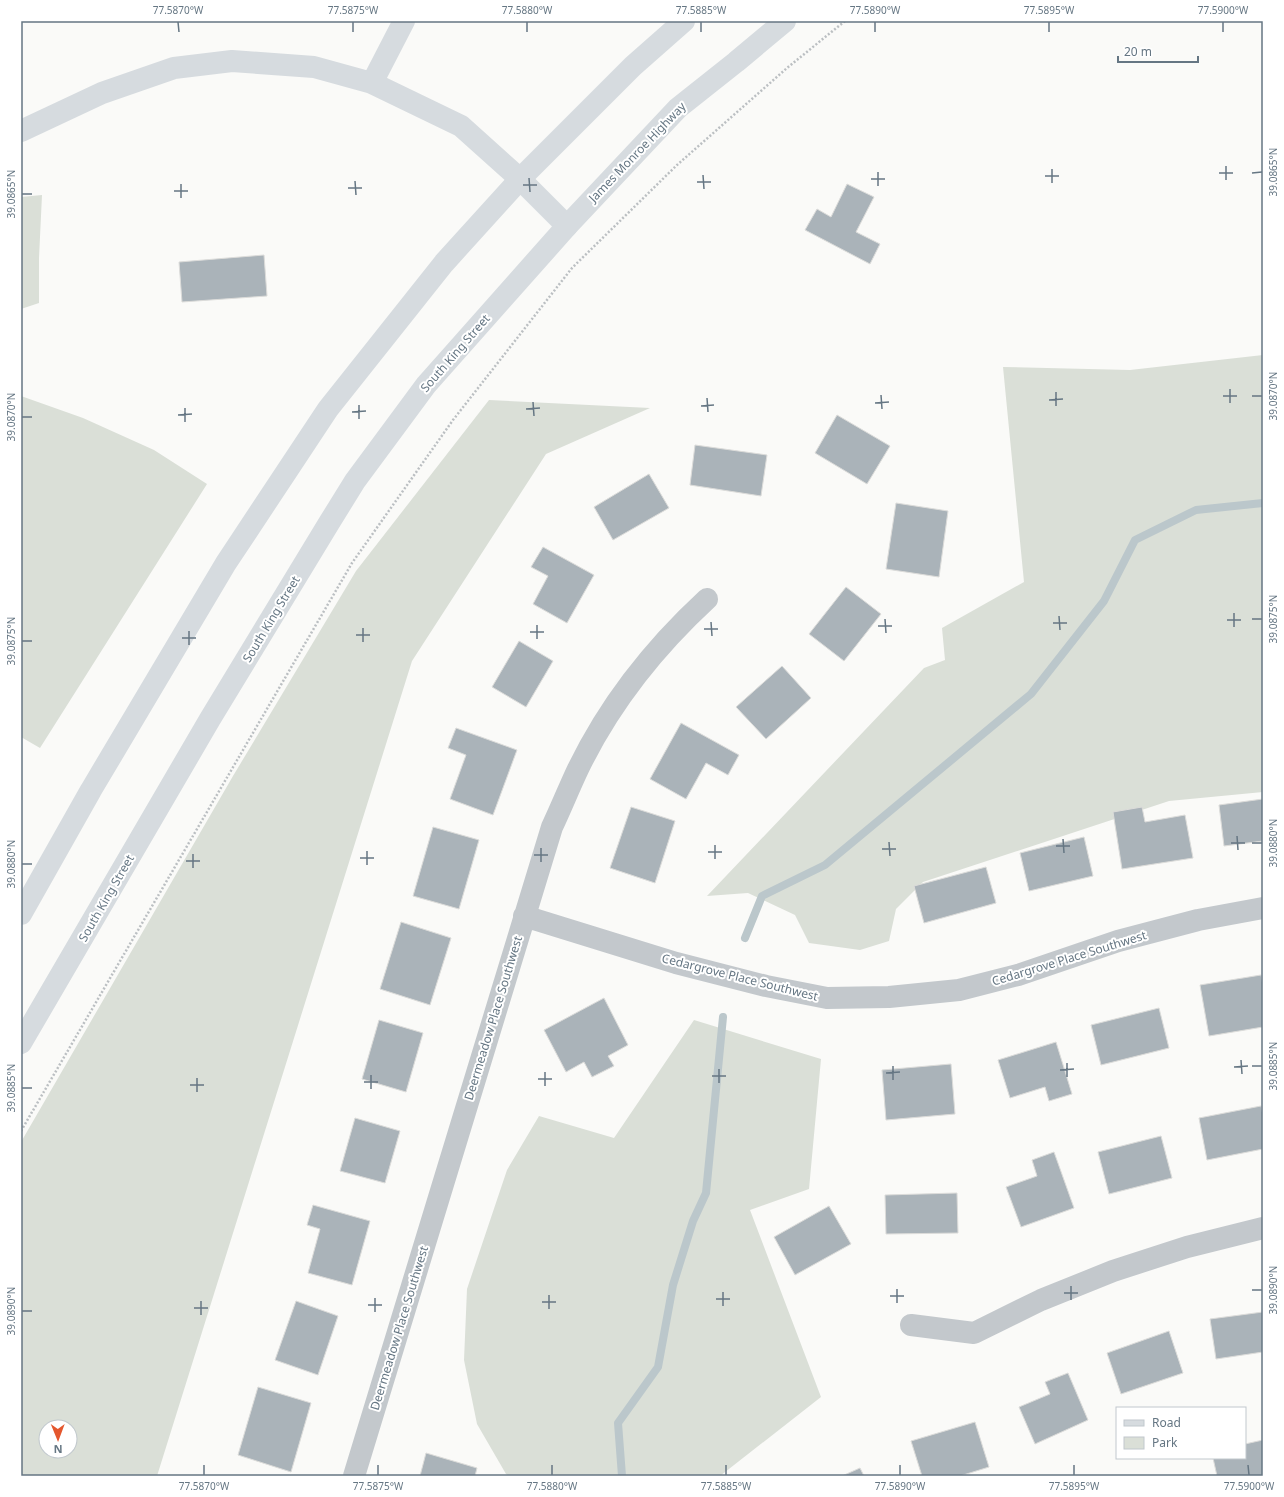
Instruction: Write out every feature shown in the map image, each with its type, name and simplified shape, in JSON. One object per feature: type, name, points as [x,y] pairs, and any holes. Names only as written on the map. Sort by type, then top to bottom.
[{"type":"main road","points":[[372,83],[404,21]]},
{"type":"main road","points":[[21,914],[91,790],[226,563],[328,409],[444,264],[520,179],[633,66],[684,21]]},
{"type":"main road","name":"James Monroe Highway","points":[[567,226],[678,108],[785,21]]},
{"type":"main road","points":[[21,130],[102,93],[174,68],[232,61],[314,67],[372,83],[461,126],[520,179],[567,226]]},
{"type":"main road","name":"South King Street","points":[[21,1043],[210,719],[355,481],[426,385],[567,226]]},
{"type":"street","name":"Deermeadow Place Southwest","points":[[354,1476],[552,827],[578,768],[609,715],[644,665],[686,618],[707,599]]},
{"type":"street","name":"Cedargrove Place Southwest","points":[[524,916],[676,963],[766,986],[827,998],[889,997],[959,990],[1018,975],[1118,941],[1191,922],[1263,908]]},
{"type":"street","points":[[911,1325],[974,1333],[1041,1300],[1113,1271],[1187,1247],[1263,1228]]},
{"type":"path","points":[[21,1131],[352,563],[453,420],[572,268],[677,165],[799,58],[845,21]]},
{"type":"green space","points":[[42,195],[39,258],[39,303],[21,309],[21,197]]},
{"type":"green space","points":[[1263,355],[1263,792],[1169,801],[923,882],[896,909],[889,941],[860,950],[809,943],[795,915],[748,893],[707,896],[924,668],[945,660],[942,628],[1024,582],[1003,367],[1130,370]]},
{"type":"green space","points":[[21,396],[83,418],[154,450],[207,484],[40,748],[21,737]]},
{"type":"green space","points":[[489,400],[650,408],[546,454],[412,661],[157,1476],[21,1476],[21,1142],[233,776],[356,571]]},
{"type":"green space","points":[[694,1020],[821,1059],[809,1189],[750,1210],[821,1397],[720,1476],[509,1476],[506,1474],[477,1424],[464,1360],[467,1289],[507,1170],[539,1116],[614,1138]]},
{"type":"building","points":[[847,184],[874,197],[856,232],[880,244],[870,264],[805,230],[817,209],[831,217]]},
{"type":"building","points":[[264,255],[267,296],[182,302],[179,262]]},
{"type":"building","points":[[837,415],[890,446],[867,484],[815,453]]},
{"type":"building","points":[[695,445],[767,455],[761,496],[690,485]]},
{"type":"building","points":[[649,474],[669,508],[613,540],[594,507]]},
{"type":"building","points":[[896,503],[948,511],[939,577],[886,569]]},
{"type":"building","points":[[543,547],[594,575],[567,623],[533,604],[548,576],[531,567]]},
{"type":"building","points":[[846,587],[881,614],[844,661],[809,634]]},
{"type":"building","points":[[519,641],[553,661],[526,707],[492,687]]},
{"type":"building","points":[[782,666],[811,698],[766,739],[736,707]]},
{"type":"building","points":[[681,723],[739,755],[728,775],[706,763],[686,799],[650,779]]},
{"type":"building","points":[[456,728],[517,750],[493,815],[450,799],[466,755],[448,748]]},
{"type":"building","points":[[1263,799],[1263,841],[1224,846],[1219,805]]},
{"type":"building","points":[[631,807],[675,821],[655,883],[610,868]]},
{"type":"building","points":[[1142,807],[1145,822],[1185,815],[1193,858],[1122,869],[1113,812]]},
{"type":"building","points":[[433,827],[479,840],[459,909],[413,896]]},
{"type":"building","points":[[1084,837],[1093,876],[1029,891],[1020,853]]},
{"type":"building","points":[[986,867],[996,903],[924,923],[914,886]]},
{"type":"building","points":[[401,922],[451,938],[430,1005],[380,989]]},
{"type":"building","points":[[1261,975],[1263,985],[1263,1027],[1209,1036],[1200,985]]},
{"type":"building","points":[[604,998],[628,1045],[608,1056],[614,1066],[592,1077],[584,1062],[566,1072],[544,1030]]},
{"type":"building","points":[[1159,1008],[1169,1048],[1101,1065],[1091,1025]]},
{"type":"building","points":[[379,1020],[423,1033],[406,1092],[362,1079]]},
{"type":"building","points":[[1056,1042],[1072,1094],[1049,1101],[1045,1087],[1010,1098],[998,1060]]},
{"type":"building","points":[[951,1064],[955,1114],[886,1120],[882,1070]]},
{"type":"building","points":[[1261,1106],[1263,1115],[1263,1149],[1207,1160],[1199,1118]]},
{"type":"building","points":[[355,1118],[400,1131],[385,1183],[340,1171]]},
{"type":"building","points":[[1161,1136],[1172,1178],[1109,1194],[1098,1152]]},
{"type":"building","points":[[1054,1152],[1074,1208],[1021,1227],[1006,1187],[1037,1176],[1032,1160]]},
{"type":"building","points":[[957,1193],[958,1233],[886,1234],[885,1195]]},
{"type":"building","points":[[313,1205],[370,1221],[352,1285],[308,1273],[320,1229],[307,1225]]},
{"type":"building","points":[[829,1206],[851,1244],[795,1275],[774,1237]]},
{"type":"building","points":[[296,1301],[338,1316],[318,1375],[275,1360]]},
{"type":"building","points":[[1263,1312],[1263,1352],[1216,1359],[1210,1319]]},
{"type":"building","points":[[1169,1331],[1183,1373],[1121,1394],[1107,1353]]},
{"type":"building","points":[[1068,1373],[1088,1420],[1035,1444],[1019,1407],[1050,1394],[1045,1382]]},
{"type":"building","points":[[258,1387],[311,1403],[291,1472],[238,1455]]},
{"type":"building","points":[[975,1422],[989,1467],[960,1476],[922,1476],[911,1441]]},
{"type":"building","points":[[1263,1440],[1263,1476],[1217,1476],[1213,1459],[1246,1459],[1246,1444]]},
{"type":"building","points":[[426,1453],[477,1468],[475,1476],[420,1476]]},
{"type":"building","points":[[860,1468],[864,1476],[842,1476]]},
{"type":"waterway","points":[[745,938],[762,896],[825,865],[1031,694],[1104,601],[1135,540],[1196,510],[1263,503]]},
{"type":"waterway","points":[[622,1476],[618,1423],[658,1367],[673,1285],[693,1221],[706,1193],[723,1017]]}]
